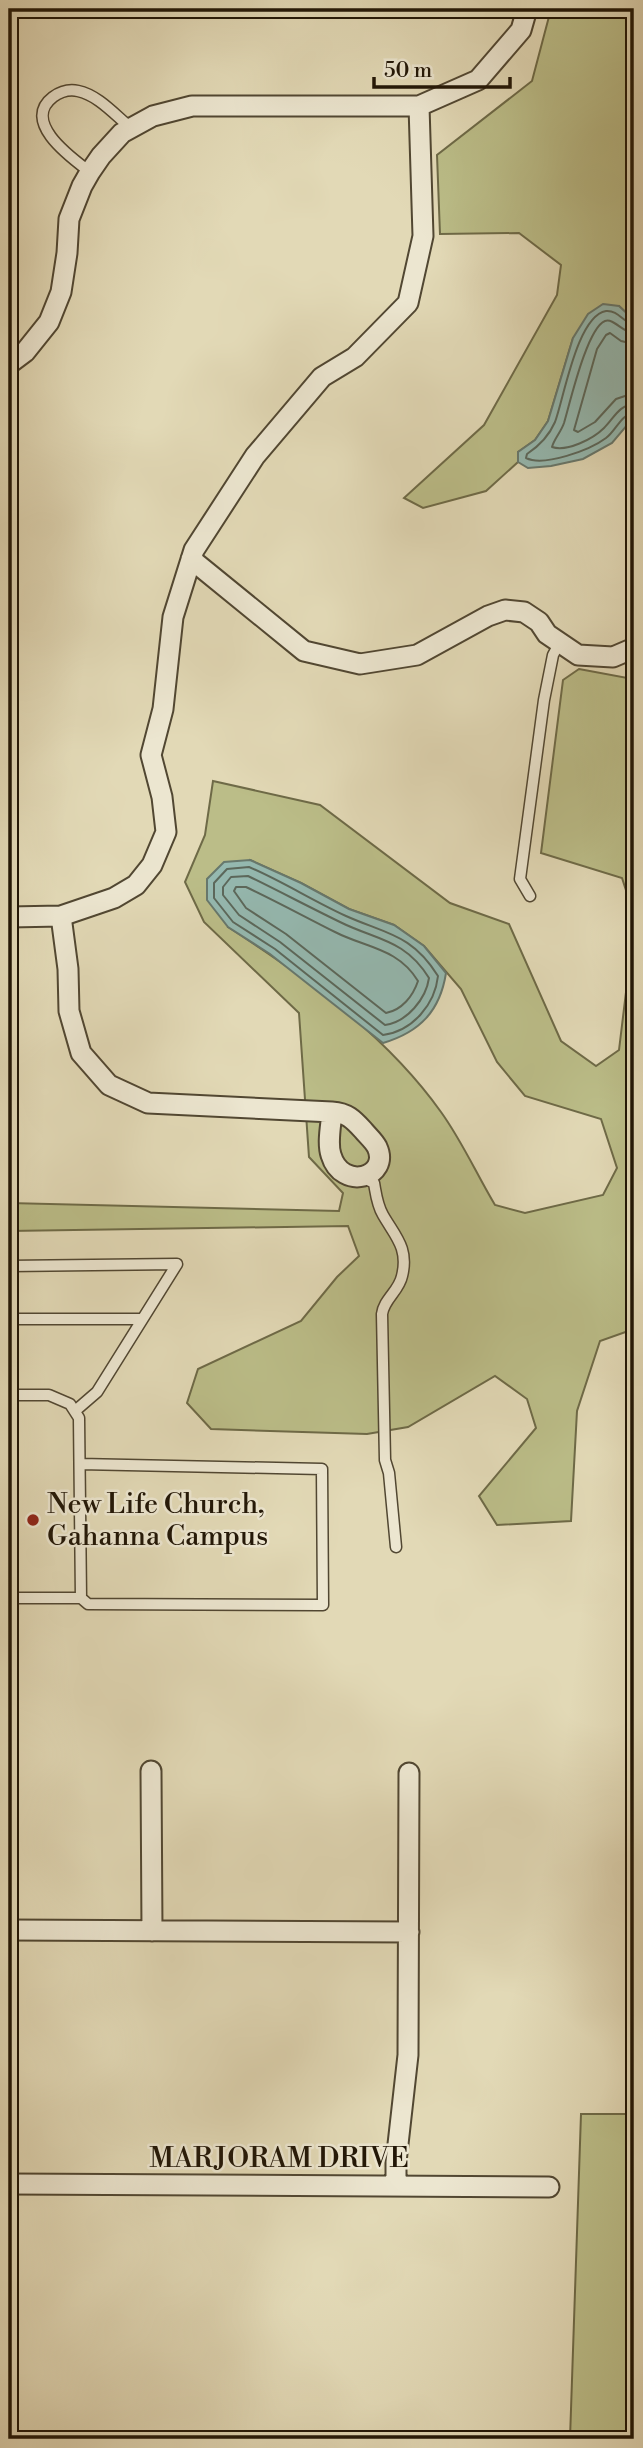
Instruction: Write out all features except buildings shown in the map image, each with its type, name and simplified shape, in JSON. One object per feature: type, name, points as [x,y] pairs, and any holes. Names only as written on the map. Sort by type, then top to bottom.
[{"type":"street","points":[[9,364],[25,352],[49,323],[61,292],[69,219],[90,172],[122,133],[153,116],[192,106],[419,106],[478,80],[521,30],[527,9]]},
{"type":"street","points":[[9,917],[61,916],[114,898],[136,885],[152,865],[166,832],[162,797],[151,755],[163,709],[173,617],[191,559],[227,496],[255,456],[322,377],[355,357],[408,303],[423,236],[419,106]]},
{"type":"street","points":[[191,559],[304,650],[360,664],[417,655],[488,616],[505,610],[524,612],[540,622],[547,634],[578,655],[613,657],[634,648]]},
{"type":"street","points":[[61,916],[68,969],[69,1011],[81,1053],[109,1085],[148,1103],[332,1112],[344,1113],[354,1119],[377,1147],[379,1159],[374,1171],[364,1178],[351,1178],[341,1171],[331,1155],[332,1112]]},
{"type":"street","points":[[151,1771],[152,1931]]},
{"type":"street","points":[[396,2186],[396,2162],[408,2054],[409,1773]]},
{"type":"street","points":[[9,1930],[409,1933]]},
{"type":"street","name":"MARJORAM DRIVE","points":[[9,2184],[549,2187]]},
{"type":"lane","points":[[90,172],[54,143],[48,134],[44,124],[44,111],[50,99],[62,92],[76,90],[94,97],[132,128]]},
{"type":"lane","points":[[530,896],[520,879],[544,700],[553,655],[559,642]]},
{"type":"lane","points":[[364,1178],[374,1183],[383,1216],[398,1237],[402,1251],[402,1275],[396,1289],[384,1304],[382,1314],[385,1460],[389,1473],[396,1548]]},
{"type":"lane","points":[[9,1266],[177,1264],[97,1392],[75,1411]]},
{"type":"lane","points":[[9,1319],[142,1319]]},
{"type":"lane","points":[[9,1395],[49,1395],[70,1404],[79,1418],[81,1598]]},
{"type":"lane","points":[[9,1598],[81,1598],[88,1604],[323,1605],[322,1469],[80,1464]]},
{"type":"green space","points":[[551,9],[634,9],[634,320],[619,306],[573,338],[548,421],[535,440],[518,452],[518,462],[486,491],[423,508],[404,498],[484,425],[557,295],[561,265],[519,233],[440,234],[437,155],[532,81]]},
{"type":"green space","points":[[579,669],[633,679],[634,915],[622,878],[541,853],[563,680]]},
{"type":"green space","points":[[213,781],[320,805],[450,903],[509,924],[561,1041],[596,1066],[619,1050],[634,926],[634,1329],[600,1341],[577,1411],[571,1521],[497,1525],[479,1496],[536,1428],[527,1399],[495,1376],[408,1427],[367,1434],[211,1429],[187,1403],[198,1369],[301,1321],[337,1277],[359,1256],[348,1226],[9,1231],[9,1203],[339,1211],[343,1193],[309,1157],[299,1013],[204,922],[185,882],[205,835]],"holes":[[[250,860],[349,909],[394,925],[424,946],[461,989],[497,1062],[525,1096],[601,1119],[617,1168],[603,1195],[525,1213],[495,1205],[449,1123],[420,1084],[396,1058],[315,987],[228,927]]]},
{"type":"green space","points":[[581,2114],[634,2114],[634,2439],[570,2439]]},
{"type":"water","points":[[603,304],[619,306],[634,320],[634,417],[612,443],[583,459],[528,468],[518,462],[518,452],[535,440],[548,421],[573,338],[588,314]]},
{"type":"water","points":[[250,860],[349,909],[394,925],[424,946],[446,973],[439,998],[426,1018],[408,1033],[383,1043],[270,954],[228,927],[207,900],[207,879],[224,862]]},
{"type":"place","name":"New Life Church, Gahanna Campus","points":[[33,1520]]}]
